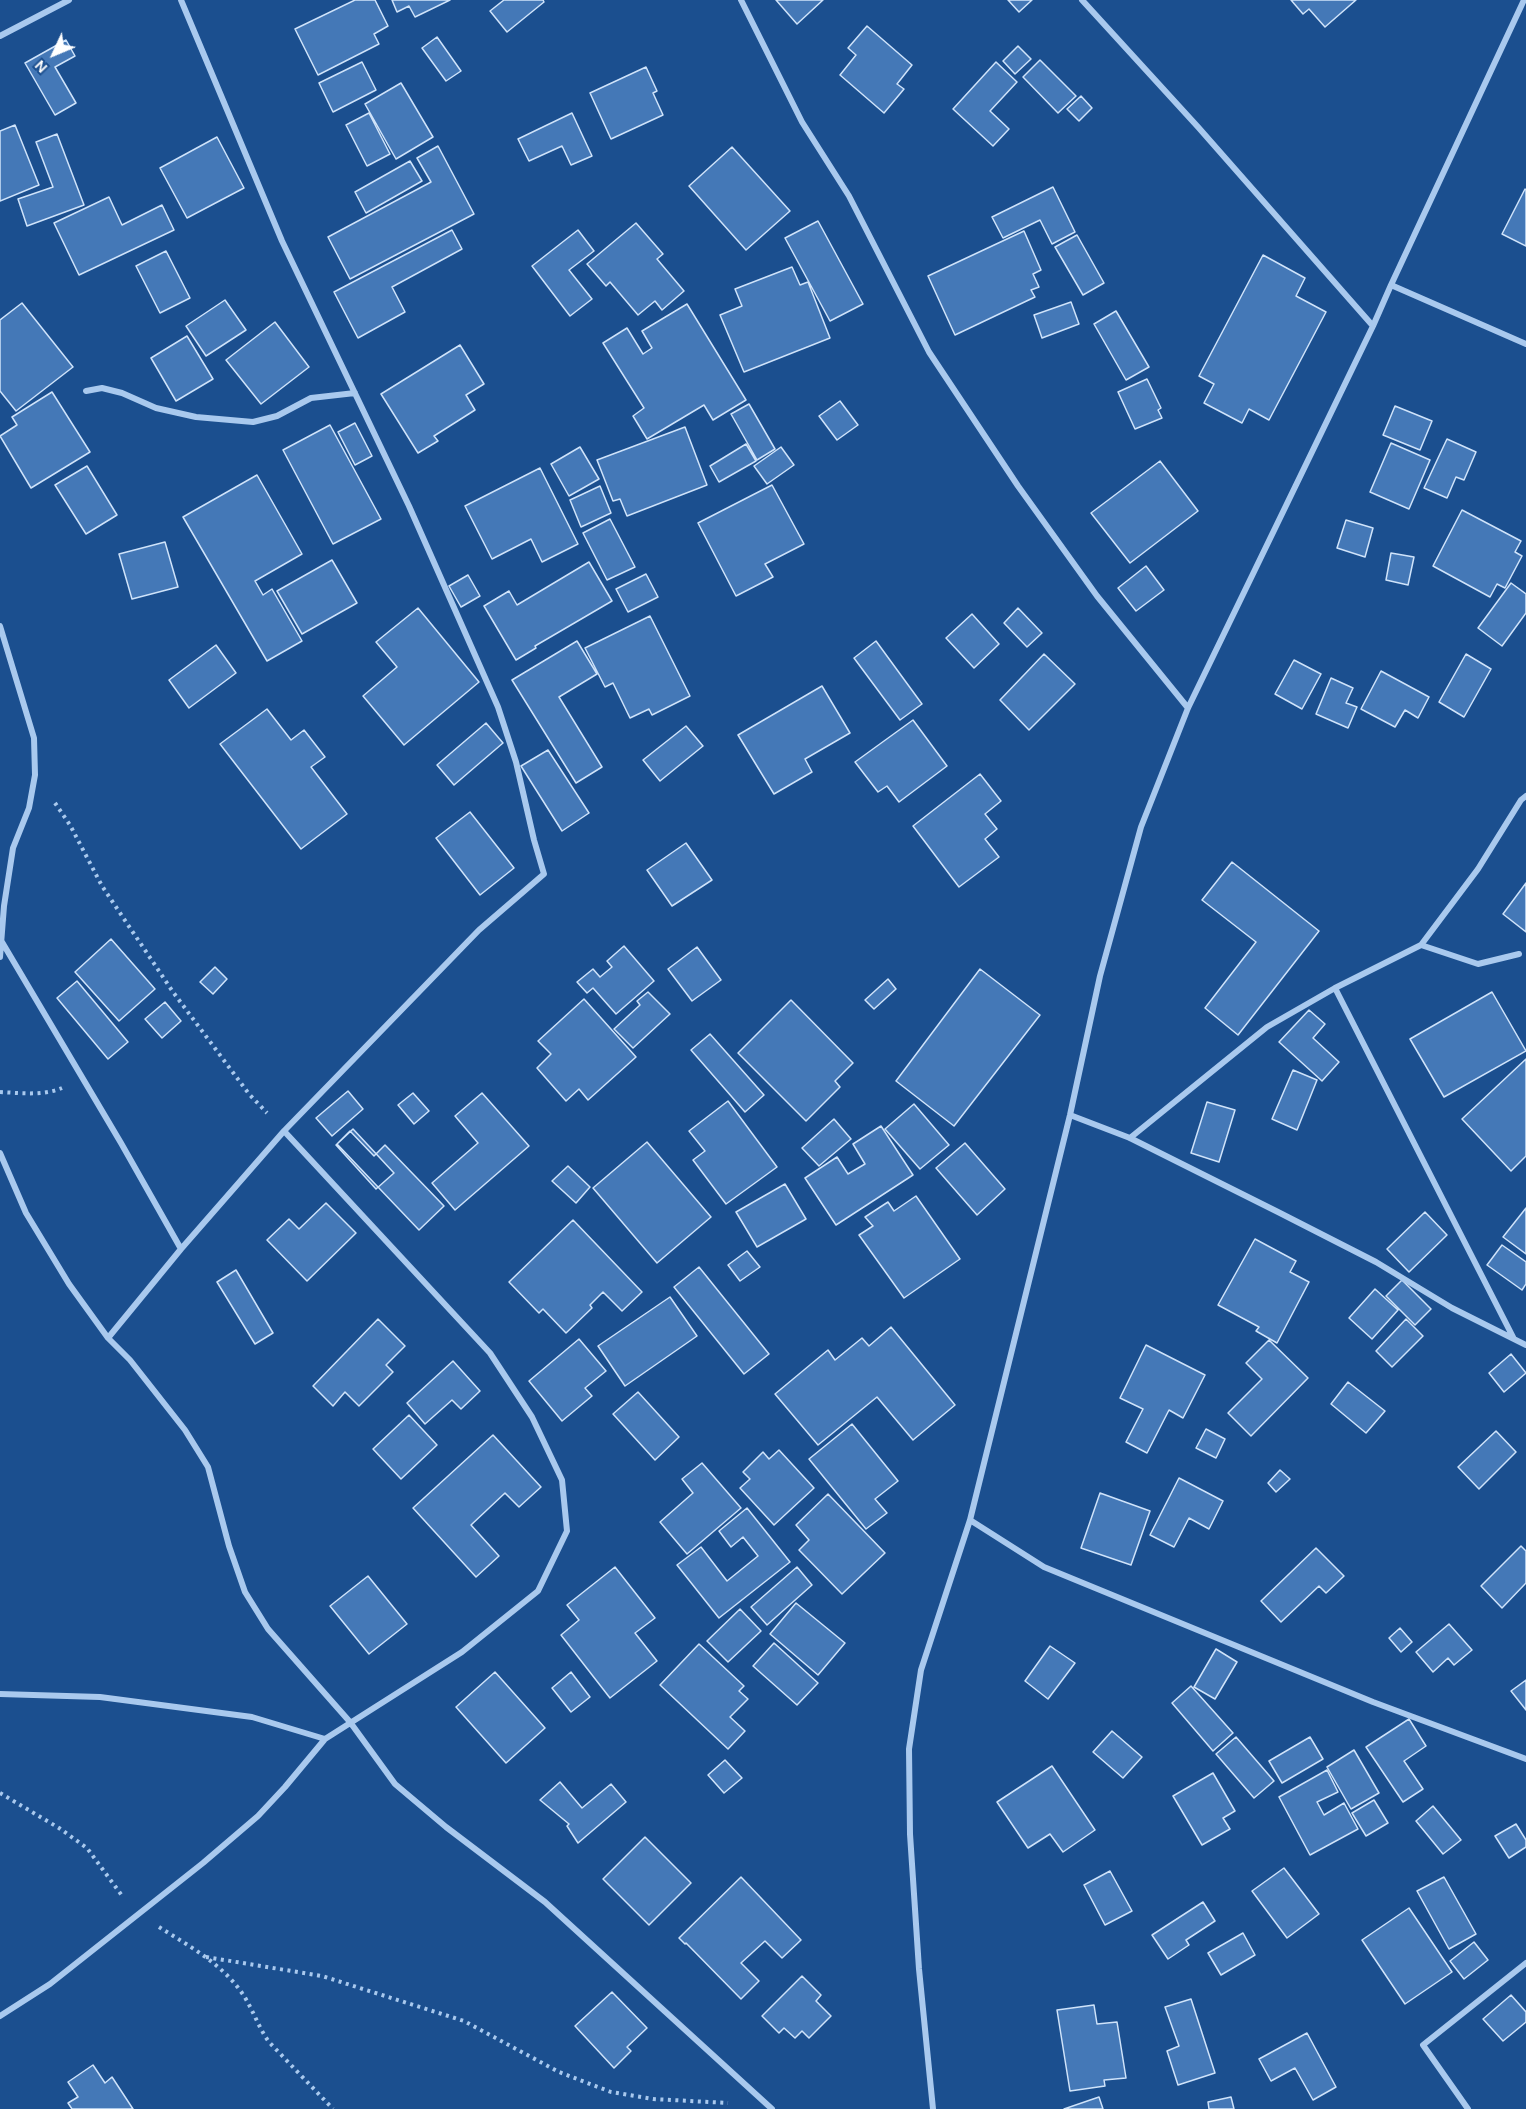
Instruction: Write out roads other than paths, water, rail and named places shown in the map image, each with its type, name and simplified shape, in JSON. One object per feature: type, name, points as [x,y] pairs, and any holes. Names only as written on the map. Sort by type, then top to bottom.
[{"type":"street","points":[[0,36],[69,0]]},
{"type":"street","points":[[108,1338],[181,1249],[284,1131],[479,930],[544,874],[518,771],[498,707],[409,506],[282,241],[181,0]]},
{"type":"street","points":[[741,0],[802,122],[849,196],[929,352],[1018,486],[1096,596],[1188,708]]},
{"type":"street","points":[[1082,0],[1198,127],[1373,326]]},
{"type":"street","points":[[933,2109],[919,1969],[910,1834],[909,1749],[921,1670],[970,1520],[1071,1115],[1100,976],[1141,827],[1188,708],[1373,326],[1524,0]]},
{"type":"street","points":[[1391,285],[1526,344]]},
{"type":"street","points":[[86,391],[102,388],[122,393],[156,408],[230,422],[253,422],[277,416],[310,398],[355,393]]},
{"type":"street","points":[[0,626],[34,738],[35,775],[29,808],[13,848],[4,906],[0,957]]},
{"type":"street","points":[[1130,1138],[1268,1027],[1335,988],[1421,945],[1478,869],[1521,800],[1526,796]]},
{"type":"street","points":[[2,942],[181,1249]]},
{"type":"street","points":[[1421,945],[1478,964],[1519,954]]},
{"type":"street","points":[[1335,988],[1515,1340]]},
{"type":"street","points":[[1071,1115],[1130,1138],[1376,1262],[1452,1308],[1526,1345]]},
{"type":"street","points":[[0,2016],[50,1984],[203,1863],[258,1816],[325,1739],[462,1652],[538,1591],[567,1531],[562,1480],[532,1417],[490,1353],[284,1131]]},
{"type":"street","points":[[0,1153],[26,1213],[69,1284],[108,1338],[130,1360],[185,1430],[208,1467],[228,1545],[244,1592],[268,1629],[350,1722],[395,1784],[446,1827],[545,1902],[770,2107]]},
{"type":"street","points":[[970,1520],[1044,1567],[1373,1702],[1526,1759]]},
{"type":"street","points":[[0,1694],[100,1697],[252,1717],[325,1739]]},
{"type":"street","points":[[1468,2109],[1423,2045],[1526,1963]]}]
